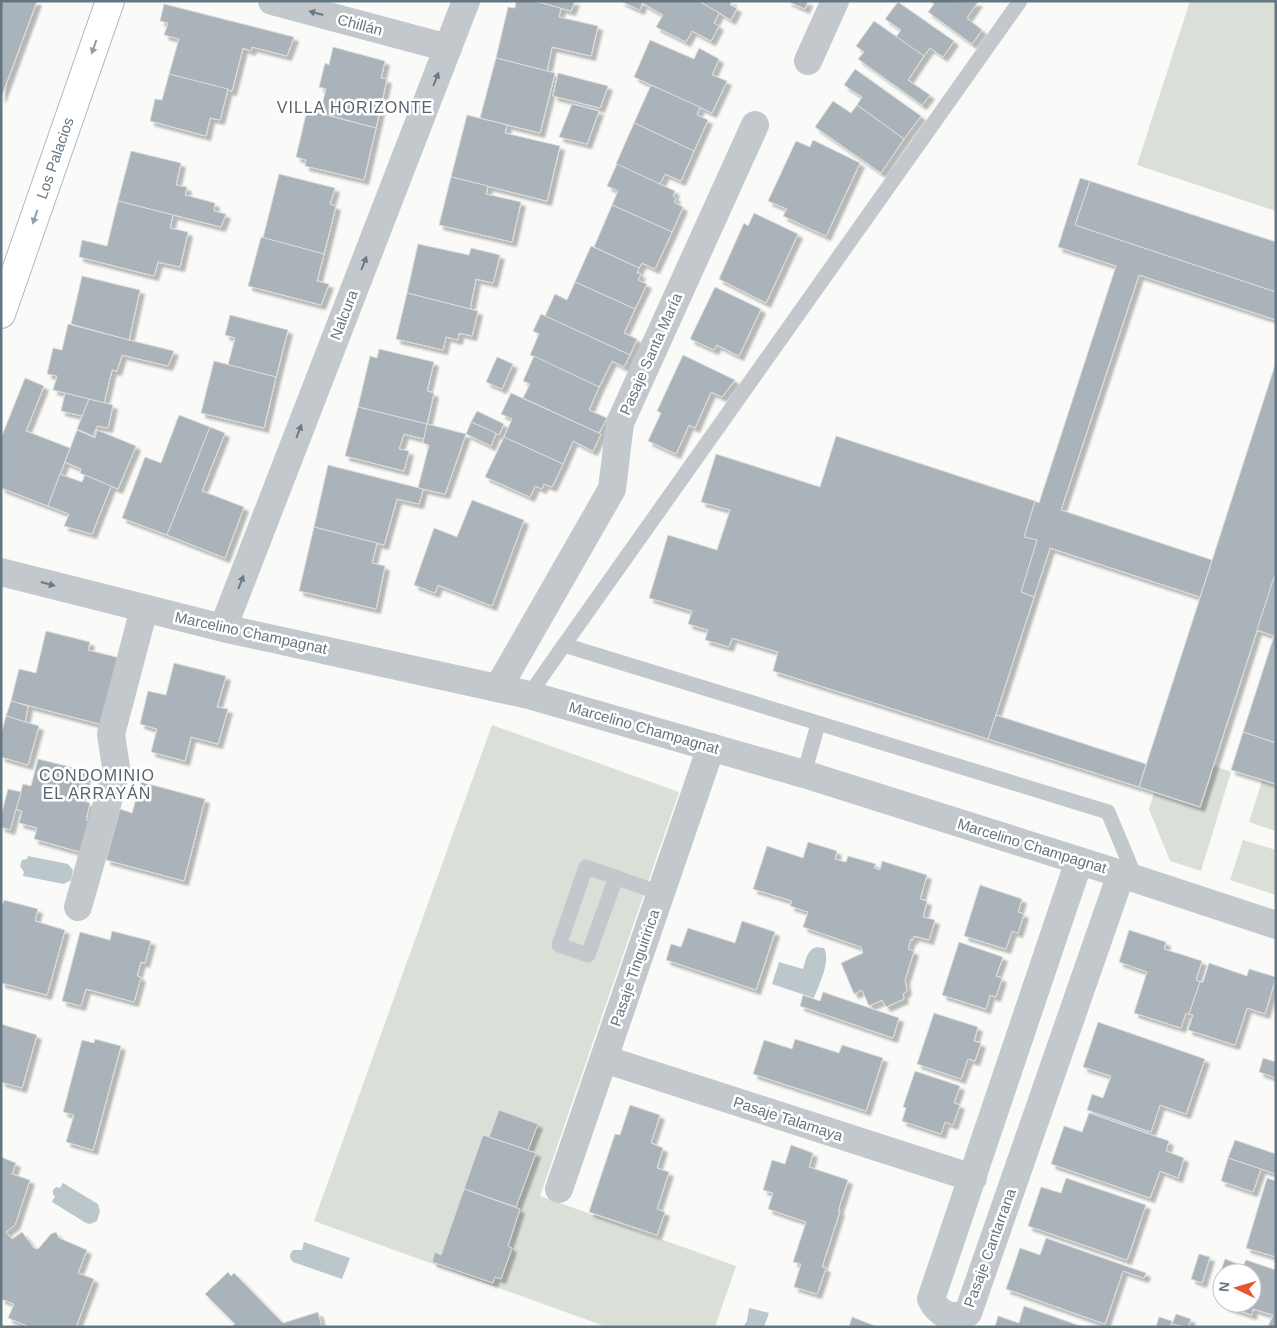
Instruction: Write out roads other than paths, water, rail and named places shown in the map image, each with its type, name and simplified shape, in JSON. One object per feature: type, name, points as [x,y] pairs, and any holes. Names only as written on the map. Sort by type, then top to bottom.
[{"type":"main road","name":"Los Palacios","points":[[1,314],[110,1]]},
{"type":"street","name":"Chillán","points":[[272,1],[448,48]]},
{"type":"street","name":"Nalcura","points":[[223,628],[466,1]]},
{"type":"street","points":[[808,61],[835,1]]},
{"type":"street","name":"Pasaje Santa María","points":[[498,688],[612,489],[620,423],[755,126]]},
{"type":"street","name":"Marcelino Champagnat","points":[[1,572],[223,628],[529,695],[804,774],[1079,860],[1276,925]]},
{"type":"street","points":[[78,907],[115,776],[116,767],[111,734],[144,609]]},
{"type":"street","name":"Pasaje Tinguiririca","points":[[559,1189],[710,747]]},
{"type":"street","name":"Pasaje Cantarrana","points":[[1079,860],[931,1299],[938,1311],[957,1317],[968,1313],[1128,876]]},
{"type":"street","name":"Pasaje Talamaya","points":[[604,1059],[972,1178]]},
{"type":"lane","points":[[529,695],[1020,1]]},
{"type":"lane","points":[[564,645],[1108,812],[1128,876]]},
{"type":"lane","points":[[804,774],[818,724]]},
{"type":"lane","points":[[616,877],[588,955],[559,945],[586,867],[616,877],[660,893]]},
{"type":"district","name":"VILLA HORIZONTE","points":[[355,107]]},
{"type":"district","name":"CONDOMINIO EL ARRAYÁN","points":[[97,784]]}]
